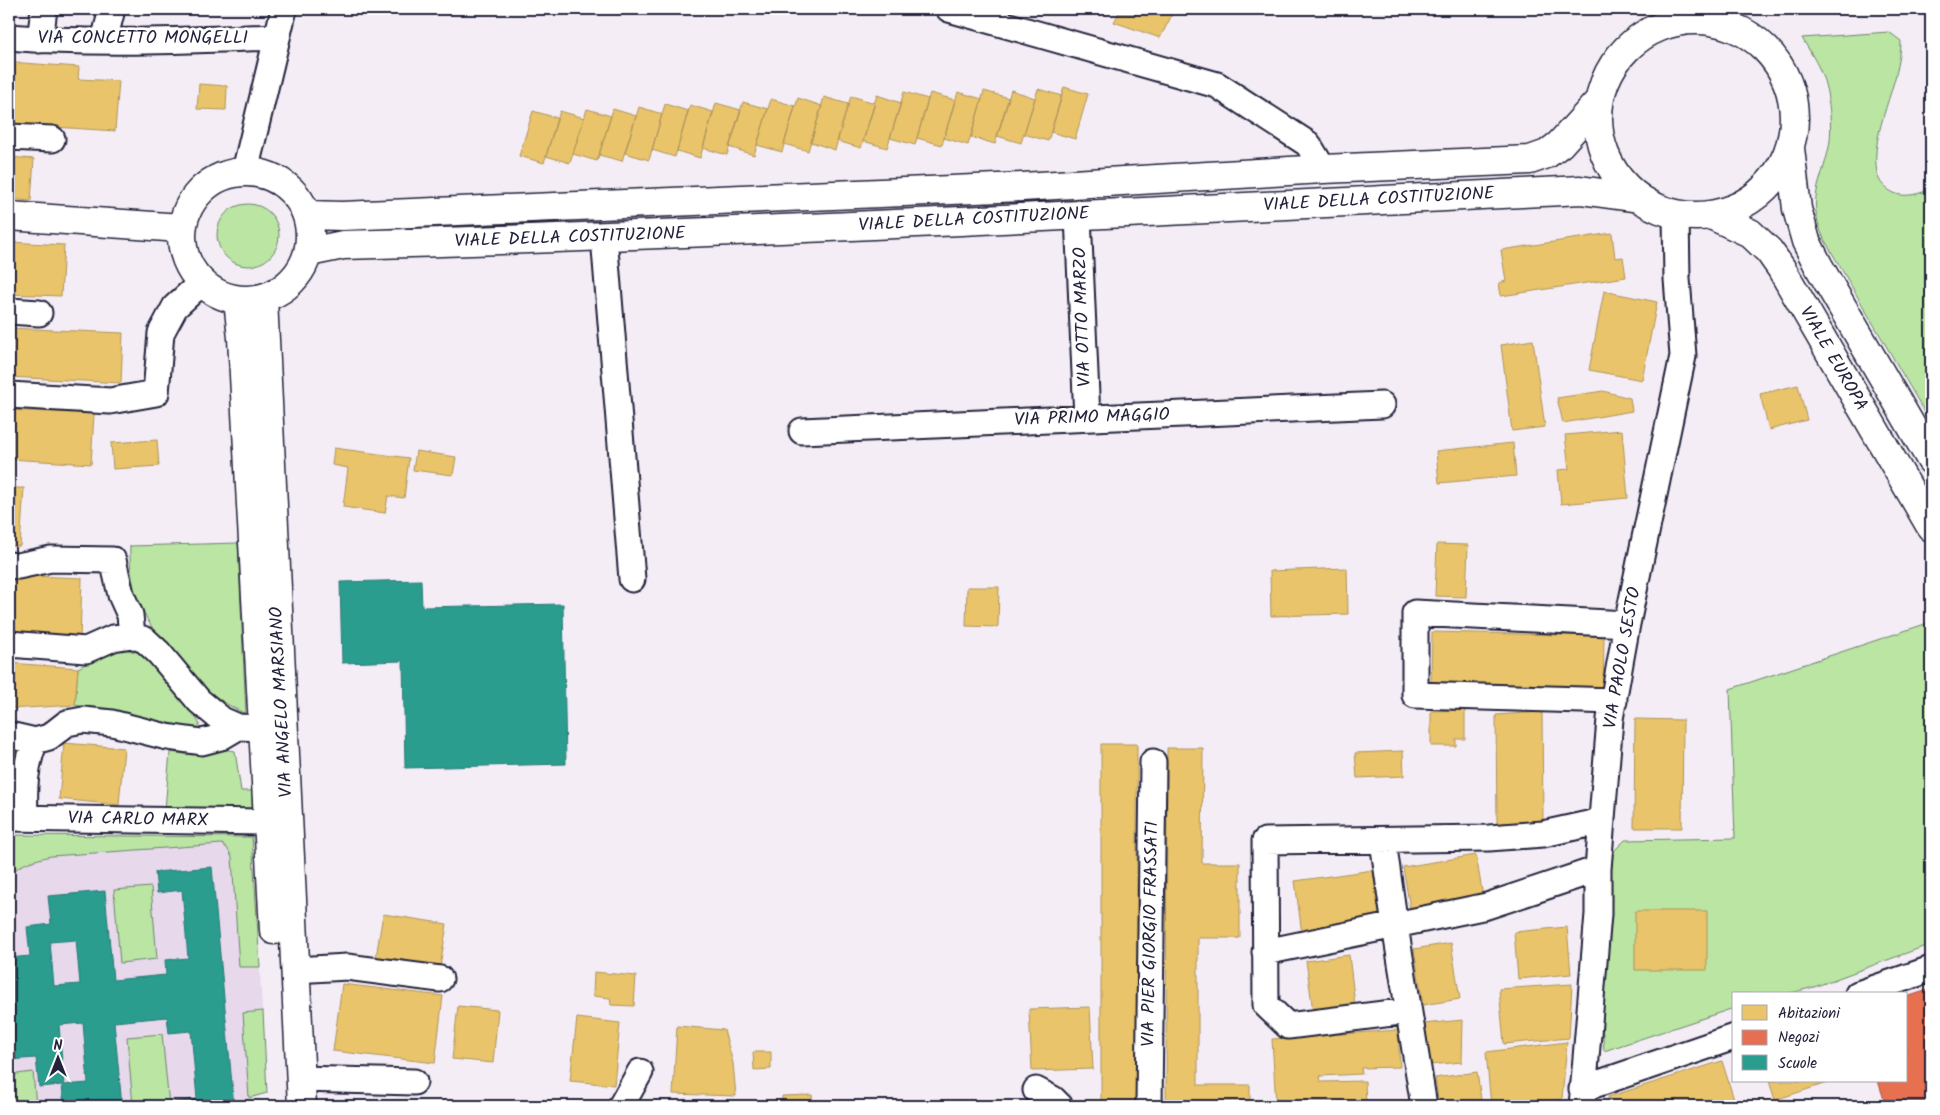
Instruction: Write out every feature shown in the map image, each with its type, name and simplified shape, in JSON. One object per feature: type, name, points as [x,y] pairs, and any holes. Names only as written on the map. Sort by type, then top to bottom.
[{"type":"street","points":[[40,40],[44,9]]},
{"type":"street","points":[[104,41],[112,9]]},
{"type":"street","points":[[245,171],[284,9]]},
{"type":"street","points":[[949,9],[1217,85],[1308,144],[1323,169]]},
{"type":"street","points":[[1645,34],[1659,9]]},
{"type":"street","points":[[1728,18],[1760,43],[1779,65],[1791,91],[1795,120],[1790,148],[1778,172],[1760,193],[1737,207],[1711,214],[1676,214],[1657,208],[1639,198],[1623,183],[1607,158],[1598,123],[1599,100],[1608,74],[1624,52],[1645,34],[1662,25],[1680,21],[1718,22],[1728,18]]},
{"type":"street","name":"VIA CONCETTO MONGELLI","points":[[9,38],[150,42],[277,37]]},
{"type":"street","name":"VIALE DELLA COSTITUZIONE","points":[[307,214],[342,216],[1012,187],[1323,169],[1530,160],[1547,154],[1560,144],[1599,100]]},
{"type":"street","points":[[9,137],[52,139]]},
{"type":"street","name":"VIALE EUROPA","points":[[1790,148],[1797,209],[1806,241],[1931,460]]},
{"type":"street","points":[[245,171],[265,174],[283,183],[297,197],[307,214],[310,233],[309,252],[302,267],[292,281],[279,292],[250,299],[218,295],[201,283],[188,267],[182,248],[181,228],[186,210],[196,194],[210,182],[227,174],[245,171]]},
{"type":"street","name":"VIALE DELLA COSTITUZIONE","points":[[309,252],[343,245],[604,237],[1078,216],[1580,190],[1639,198]]},
{"type":"street","name":"VIA PAOLO SESTO","points":[[1582,1098],[1598,914],[1598,869],[1610,719],[1626,624],[1683,356],[1677,279],[1676,214]]},
{"type":"street","name":"VIALE EUROPA","points":[[1711,214],[1750,233],[1777,262],[1931,527]]},
{"type":"street","points":[[9,216],[181,228]]},
{"type":"street","name":"VIA OTTO MARZO","points":[[1078,216],[1087,418]]},
{"type":"street","points":[[604,237],[632,580]]},
{"type":"street","points":[[9,395],[110,401],[156,393],[161,333],[175,307],[201,283]]},
{"type":"street","name":"VIA ANGELO MARSIANO","points":[[250,299],[243,348],[251,727],[268,822],[284,1106]]},
{"type":"street","name":"VIA ANGELO MARSIANO","points":[[250,299],[295,970],[302,1106]]},
{"type":"street","points":[[9,311],[39,313]]},
{"type":"street","name":"VIA PRIMO MAGGIO","points":[[802,431],[1382,406]]},
{"type":"street","points":[[9,565],[18,566],[52,559],[113,560],[121,596],[130,615],[132,635]]},
{"type":"street","points":[[1614,701],[1415,695],[1415,613],[1626,624]]},
{"type":"street","points":[[9,644],[86,650],[113,638],[132,635],[145,640],[159,653],[199,701],[222,720],[251,727]]},
{"type":"street","points":[[9,734],[17,738],[35,741],[49,736],[67,723],[83,720],[202,742],[251,727]]},
{"type":"street","points":[[17,818],[28,758],[35,741]]},
{"type":"street","name":"VIA PIER GIORGIO FRASSATI","points":[[1149,1106],[1153,762]]},
{"type":"street","name":"VIA CARLO MARX","points":[[17,818],[268,822]]},
{"type":"street","points":[[1408,1012],[1288,1026],[1266,1005],[1265,841],[1383,841],[1489,838],[1543,834],[1602,822]]},
{"type":"street","points":[[1383,841],[1424,1106]]},
{"type":"street","points":[[1266,952],[1487,906],[1598,869]]},
{"type":"street","points":[[295,970],[347,967],[440,979]]},
{"type":"street","points":[[1864,992],[1931,969]]},
{"type":"street","points":[[1582,1098],[1732,1038]]},
{"type":"street","points":[[621,1106],[640,1072]]},
{"type":"street","points":[[301,1080],[414,1082]]},
{"type":"street","points":[[1036,1090],[1053,1099],[1060,1106]]},
{"type":"shaded area","points":[[9,835],[252,837],[267,1093],[249,1098],[250,1106],[9,1106]]},
{"type":"green space","points":[[1889,32],[1901,41],[1900,57],[1877,141],[1877,173],[1883,185],[1898,194],[1913,195],[1931,188],[1931,423],[1824,239],[1816,213],[1817,192],[1829,147],[1831,130],[1830,110],[1822,75],[1802,38]]},
{"type":"green space","points":[[248,204],[260,207],[270,213],[276,223],[279,235],[276,247],[270,257],[260,263],[248,266],[236,263],[226,257],[220,247],[217,235],[220,223],[226,213],[236,207]]},
{"type":"green space","points":[[238,543],[246,714],[216,697],[201,685],[162,643],[140,605],[134,589],[130,563],[130,546]]},
{"type":"green space","points":[[1931,622],[1931,944],[1814,987],[1795,992],[1732,992],[1732,1009],[1604,1051],[1601,1008],[1613,852],[1625,840],[1735,838],[1730,689]]},
{"type":"green space","points":[[124,649],[140,653],[157,662],[186,699],[200,725],[192,732],[176,731],[75,705],[78,668],[107,653]]},
{"type":"green space","points":[[9,743],[17,752],[13,778],[9,789]]},
{"type":"green space","points":[[221,749],[235,751],[241,791],[252,791],[252,810],[165,809],[170,752],[192,755]]},
{"type":"green space","points":[[9,835],[252,837],[260,967],[239,967],[232,857],[227,848],[222,844],[51,856],[23,865],[9,875]]},
{"type":"green space","points":[[151,887],[157,959],[120,963],[114,890]]},
{"type":"green space","points":[[263,1011],[267,1093],[249,1098],[243,1013]]},
{"type":"green space","points":[[162,1034],[169,1105],[133,1106],[127,1037]]},
{"type":"green space","points":[[33,1072],[36,1106],[9,1106],[9,1075]]},
{"type":"building: Abitazioni","points":[[1121,9],[1175,9],[1160,38],[1114,22]]},
{"type":"building: Abitazioni","points":[[9,62],[79,67],[78,79],[119,81],[115,131],[9,124]]},
{"type":"building: Abitazioni","points":[[199,84],[227,86],[226,110],[197,109]]},
{"type":"building: Abitazioni","points":[[1064,87],[1088,94],[1075,139],[1051,132]]},
{"type":"building: Abitazioni","points":[[1038,89],[1062,96],[1048,141],[1024,134]]},
{"type":"building: Abitazioni","points":[[1011,90],[1035,98],[1021,143],[997,136]]},
{"type":"building: Abitazioni","points":[[984,91],[1009,98],[995,144],[971,137]]},
{"type":"building: Abitazioni","points":[[904,92],[928,99],[915,145],[890,138]]},
{"type":"building: Abitazioni","points":[[958,92],[982,99],[968,145],[944,138]]},
{"type":"building: Abitazioni","points":[[930,93],[955,100],[942,145],[917,138]]},
{"type":"building: Abitazioni","points":[[877,95],[901,103],[887,148],[863,141]]},
{"type":"building: Abitazioni","points":[[851,96],[875,103],[861,148],[837,141]]},
{"type":"building: Abitazioni","points":[[824,97],[848,104],[835,150],[811,142]]},
{"type":"building: Abitazioni","points":[[798,98],[822,106],[808,151],[784,144]]},
{"type":"building: Abitazioni","points":[[771,99],[795,106],[782,152],[757,145]]},
{"type":"building: Abitazioni","points":[[743,102],[768,109],[754,155],[729,147]]},
{"type":"building: Abitazioni","points":[[716,103],[741,110],[727,155],[703,148]]},
{"type":"building: Abitazioni","points":[[665,104],[688,111],[675,157],[652,150]]},
{"type":"building: Abitazioni","points":[[690,105],[713,112],[700,158],[677,151]]},
{"type":"building: Abitazioni","points":[[639,107],[662,114],[649,160],[625,153]]},
{"type":"building: Abitazioni","points":[[587,109],[611,116],[597,161],[573,154]]},
{"type":"building: Abitazioni","points":[[613,109],[636,116],[622,161],[599,155]]},
{"type":"building: Abitazioni","points":[[533,111],[557,118],[544,163],[519,156]]},
{"type":"building: Abitazioni","points":[[560,111],[584,118],[570,163],[546,156]]},
{"type":"building: Abitazioni","points":[[9,157],[34,159],[31,201],[9,199]]},
{"type":"building: Abitazioni","points":[[1612,233],[1615,258],[1623,257],[1626,277],[1501,296],[1499,283],[1506,281],[1501,250]]},
{"type":"building: Abitazioni","points":[[9,242],[64,245],[61,296],[9,294]]},
{"type":"building: Abitazioni","points":[[1604,291],[1657,302],[1642,380],[1589,370]]},
{"type":"building: Abitazioni","points":[[9,328],[123,333],[121,383],[9,377]]},
{"type":"building: Abitazioni","points":[[1533,340],[1545,427],[1512,431],[1501,345]]},
{"type":"building: Abitazioni","points":[[1798,385],[1807,420],[1769,430],[1760,394]]},
{"type":"building: Abitazioni","points":[[1603,391],[1630,398],[1632,411],[1563,423],[1557,398]]},
{"type":"building: Abitazioni","points":[[9,410],[94,414],[91,464],[9,459]]},
{"type":"building: Abitazioni","points":[[1622,430],[1628,498],[1561,504],[1558,470],[1569,469],[1565,435]]},
{"type":"building: Abitazioni","points":[[157,440],[159,466],[113,469],[111,443]]},
{"type":"building: Abitazioni","points":[[1513,443],[1516,476],[1439,483],[1436,451]]},
{"type":"building: Abitazioni","points":[[334,448],[409,458],[404,498],[388,496],[385,513],[343,507],[348,468],[332,465]]},
{"type":"building: Abitazioni","points":[[416,451],[456,457],[453,475],[413,470]]},
{"type":"building: Abitazioni","points":[[9,488],[24,488],[20,546],[9,546]]},
{"type":"building: Abitazioni","points":[[1437,544],[1468,545],[1466,597],[1435,596]]},
{"type":"building: Abitazioni","points":[[1347,568],[1348,614],[1271,616],[1270,571]]},
{"type":"building: Abitazioni","points":[[9,575],[82,578],[80,640],[9,637]]},
{"type":"building: Abitazioni","points":[[967,587],[999,587],[998,627],[966,626]]},
{"type":"building: Abitazioni","points":[[1432,632],[1604,636],[1603,691],[1431,686]]},
{"type":"building: Abitazioni","points":[[9,663],[78,668],[75,705],[9,709]]},
{"type":"building: Abitazioni","points":[[1465,710],[1465,739],[1456,739],[1456,746],[1431,746],[1431,711]]},
{"type":"building: Abitazioni","points":[[1542,712],[1543,820],[1497,825],[1496,715]]},
{"type":"building: Abitazioni","points":[[1635,719],[1683,720],[1682,828],[1634,828]]},
{"type":"building: Abitazioni","points":[[64,743],[124,748],[119,805],[59,799]]},
{"type":"building: Abitazioni","points":[[1101,744],[1137,744],[1137,1106],[1101,1106]]},
{"type":"building: Abitazioni","points":[[1167,748],[1203,748],[1202,863],[1240,863],[1240,938],[1198,938],[1198,1085],[1250,1085],[1250,1106],[1166,1106]]},
{"type":"building: Abitazioni","points":[[1403,751],[1404,776],[1357,778],[1355,753]]},
{"type":"building: Abitazioni","points":[[1476,855],[1483,897],[1411,914],[1403,867]]},
{"type":"building: Abitazioni","points":[[1373,870],[1380,923],[1302,934],[1295,881]]},
{"type":"building: Abitazioni","points":[[1635,911],[1707,911],[1707,970],[1635,970]]},
{"type":"building: Abitazioni","points":[[383,914],[447,924],[440,967],[376,957]]},
{"type":"building: Abitazioni","points":[[1567,927],[1571,974],[1518,979],[1514,932]]},
{"type":"building: Abitazioni","points":[[1451,943],[1460,999],[1423,1005],[1414,949]]},
{"type":"building: Abitazioni","points":[[1349,955],[1355,1005],[1313,1011],[1306,961]]},
{"type":"building: Abitazioni","points":[[594,972],[636,976],[634,1006],[611,1005],[610,998],[593,996]]},
{"type":"building: Abitazioni","points":[[342,984],[443,996],[435,1063],[333,1051]]},
{"type":"building: Abitazioni","points":[[1572,984],[1569,1038],[1504,1044],[1499,989]]},
{"type":"building: Abitazioni","points":[[458,1006],[498,1010],[493,1063],[452,1059]]},
{"type":"building: Abitazioni","points":[[1090,1007],[1093,1069],[1032,1071],[1029,1009]]},
{"type":"building: Abitazioni","points":[[577,1018],[620,1023],[614,1085],[570,1081]]},
{"type":"building: Abitazioni","points":[[1463,1020],[1462,1062],[1429,1065],[1423,1024]]},
{"type":"building: Abitazioni","points":[[677,1026],[724,1030],[733,1063],[736,1096],[673,1094]]},
{"type":"building: Abitazioni","points":[[1398,1030],[1400,1067],[1361,1068],[1362,1074],[1320,1076],[1321,1082],[1365,1081],[1366,1106],[1276,1106],[1272,1039]]},
{"type":"building: Abitazioni","points":[[1567,1042],[1562,1099],[1509,1106],[1491,1106],[1486,1052]]},
{"type":"building: Abitazioni","points":[[753,1052],[771,1052],[771,1069],[754,1070]]},
{"type":"building: Abitazioni","points":[[1722,1061],[1736,1106],[1609,1106],[1608,1097]]},
{"type":"building: Abitazioni","points":[[1477,1072],[1482,1106],[1439,1106],[1435,1078]]},
{"type":"building: Abitazioni","points":[[1769,1082],[1830,1082],[1775,1100]]},
{"type":"building: Abitazioni","points":[[812,1095],[813,1106],[782,1106],[782,1096]]},
{"type":"building: Negozi","points":[[1931,989],[1931,1106],[1886,1106],[1878,1082],[1908,1082],[1908,996]]},
{"type":"building: Scuole","points":[[421,580],[422,607],[563,604],[566,764],[405,768],[403,661],[342,663],[340,582]]},
{"type":"building: Scuole","points":[[212,867],[234,1106],[174,1106],[173,1102],[197,1099],[191,1031],[169,1033],[167,1017],[114,1022],[122,1106],[64,1106],[62,1085],[39,1087],[36,1058],[9,1060],[9,958],[30,956],[27,927],[51,924],[48,896],[105,891],[113,980],[166,975],[165,960],[188,958],[182,890],[157,893],[155,872]],"holes":[[[76,940],[80,984],[54,986],[50,942]],[[83,1023],[88,1083],[64,1085],[59,1025]]]}]
